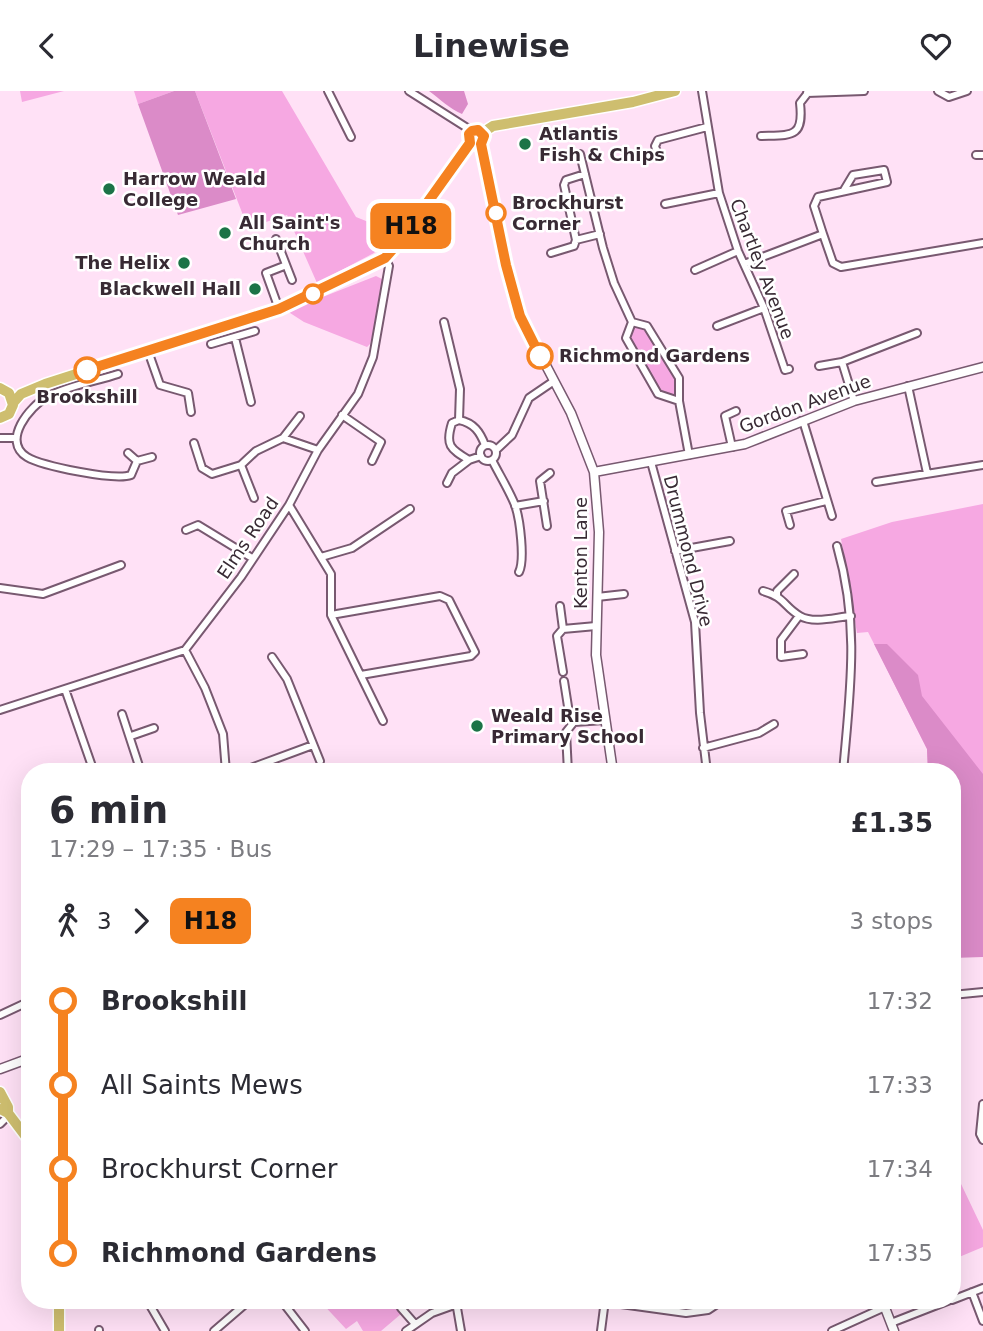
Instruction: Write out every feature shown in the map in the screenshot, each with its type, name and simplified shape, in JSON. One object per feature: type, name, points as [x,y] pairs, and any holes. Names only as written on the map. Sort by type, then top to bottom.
[{"type":"main road","points":[[0,430],[2,417],[12,410],[7,394],[21,394],[279,309],[385,258],[475,144],[484,139],[477,132],[619,105],[675,91]]},
{"type":"main road","points":[[0,1092],[8,1107],[6,1112],[21,1131]]},
{"type":"main road","points":[[59,1309],[59,1331]]},
{"type":"street","points":[[328,91],[351,137]]},
{"type":"street","points":[[409,91],[477,132]]},
{"type":"street","name":"Chartley Avenue","points":[[702,91],[719,193],[738,251],[764,308],[785,370],[789,369]]},
{"type":"street","points":[[761,136],[783,135],[796,131],[802,122],[800,103],[807,92],[864,91]]},
{"type":"street","points":[[938,91],[949,97],[967,91]]},
{"type":"street","points":[[659,158],[655,146],[658,140],[707,127]]},
{"type":"street","name":"Kenton Lane","points":[[475,144],[520,316],[578,429],[594,472],[599,509],[596,655],[612,763]]},
{"type":"street","points":[[580,154],[614,283],[632,322],[626,338],[658,394],[679,401]]},
{"type":"street","points":[[844,190],[853,175],[884,170],[887,182],[818,197],[814,206],[832,263],[841,267],[983,243]]},
{"type":"street","points":[[551,253],[574,246],[576,240],[564,185],[566,180],[586,174]]},
{"type":"street","points":[[665,204],[719,193]]},
{"type":"street","points":[[576,240],[600,234]]},
{"type":"street","points":[[744,264],[823,234]]},
{"type":"street","points":[[276,239],[284,266],[292,280]]},
{"type":"street","points":[[695,270],[738,251]]},
{"type":"street","name":"Elms Road","points":[[185,650],[241,576],[289,505],[318,450],[358,394],[373,357],[388,266],[385,258]]},
{"type":"street","points":[[279,309],[266,273],[284,266]]},
{"type":"street","points":[[717,326],[764,308]]},
{"type":"street","points":[[237,322],[251,402]]},
{"type":"street","points":[[444,322],[460,389],[460,419]]},
{"type":"street","points":[[632,322],[647,326],[679,378],[679,401],[690,455]]},
{"type":"street","points":[[211,344],[255,331]]},
{"type":"street","points":[[819,366],[842,362],[917,333]]},
{"type":"street","points":[[149,351],[160,386],[188,393],[191,412]]},
{"type":"street","points":[[842,362],[854,401]]},
{"type":"street","points":[[108,364],[115,375],[48,397],[32,409],[19,427],[16,438],[19,449],[26,456],[79,472],[122,478],[131,475],[137,461]]},
{"type":"street","name":"Gordon Avenue","points":[[594,472],[745,444],[854,401],[983,367]]},
{"type":"street","points":[[492,460],[496,450],[512,435],[530,398],[554,381]]},
{"type":"street","points":[[908,386],[927,473]]},
{"type":"street","points":[[732,447],[725,416],[736,411]]},
{"type":"street","points":[[342,415],[381,442],[372,461]]},
{"type":"street","points":[[194,443],[202,468],[206,472],[215,473],[241,465],[256,450],[284,438],[300,416]]},
{"type":"street","points":[[469,460],[457,454],[450,445],[447,437],[452,423],[460,419],[468,421],[477,429],[485,445]]},
{"type":"street","points":[[801,421],[832,516]]},
{"type":"street","points":[[0,437],[16,438]]},
{"type":"street","points":[[284,438],[318,450]]},
{"type":"street","points":[[485,445],[496,450]]},
{"type":"street","points":[[485,445],[481,449],[481,456],[484,460],[492,460]]},
{"type":"street","points":[[128,453],[137,461]]},
{"type":"street","points":[[447,484],[452,473],[469,460],[481,456]]},
{"type":"street","points":[[137,461],[152,457]]},
{"type":"street","points":[[492,460],[515,506],[521,545],[522,566],[519,572]]},
{"type":"street","name":"Drummond Drive","points":[[651,462],[695,622],[706,763]]},
{"type":"street","points":[[241,465],[254,498]]},
{"type":"street","points":[[876,482],[983,465]]},
{"type":"street","points":[[547,526],[540,481],[550,473]]},
{"type":"street","points":[[515,506],[544,501]]},
{"type":"street","points":[[790,525],[786,511],[826,501]]},
{"type":"street","points":[[289,505],[331,574],[331,615],[383,721]]},
{"type":"street","points":[[321,557],[352,548],[410,509]]},
{"type":"street","points":[[186,530],[198,526],[251,558]]},
{"type":"street","points":[[675,551],[730,541]]},
{"type":"street","points":[[837,546],[851,616],[853,658],[844,763]]},
{"type":"street","points":[[0,587],[43,594],[121,565]]},
{"type":"street","points":[[777,595],[777,591],[794,574]]},
{"type":"street","points":[[763,591],[777,595],[799,616],[811,620],[851,616]]},
{"type":"street","points":[[597,597],[624,594]]},
{"type":"street","points":[[331,615],[440,596],[449,600],[475,652],[471,656],[360,675]]},
{"type":"street","points":[[560,606],[563,629],[558,636],[563,671]]},
{"type":"street","points":[[799,616],[781,640],[780,657],[803,654]]},
{"type":"street","points":[[563,629],[596,626]]},
{"type":"street","points":[[0,711],[185,650],[205,688],[223,734],[225,763]]},
{"type":"street","points":[[272,657],[287,679],[320,761]]},
{"type":"street","points":[[564,681],[573,722]]},
{"type":"street","points":[[65,689],[91,763]]},
{"type":"street","points":[[122,714],[138,763]]},
{"type":"street","points":[[573,722],[605,720]]},
{"type":"street","points":[[568,763],[566,732],[573,722]]},
{"type":"street","points":[[703,748],[759,733],[774,724]]},
{"type":"street","points":[[131,736],[154,728]]},
{"type":"street","points":[[264,763],[313,745]]},
{"type":"street","points":[[961,994],[983,992]]},
{"type":"street","points":[[0,1015],[21,1004]]},
{"type":"street","points":[[0,1069],[21,1061]]},
{"type":"street","points":[[983,1104],[980,1134],[983,1140]]},
{"type":"street","points":[[0,1124],[6,1112]]},
{"type":"street","points":[[961,1296],[983,1287]]},
{"type":"street","points":[[972,1292],[983,1321]]},
{"type":"street","points":[[154,1309],[165,1331]]},
{"type":"street","points":[[214,1331],[240,1309]]},
{"type":"street","points":[[288,1309],[305,1331]]},
{"type":"street","points":[[402,1309],[415,1324]]},
{"type":"street","points":[[406,1331],[441,1309]]},
{"type":"street","points":[[457,1309],[461,1331]]},
{"type":"street","points":[[601,1331],[604,1309]]},
{"type":"street","points":[[660,1309],[687,1313],[710,1309]]},
{"type":"street","points":[[832,1331],[872,1309]]},
{"type":"street","points":[[886,1309],[893,1327],[932,1309]]},
{"type":"shaded area","points":[[20,91],[64,91],[22,102]]},
{"type":"shaded area","points":[[134,91],[174,91],[138,104]]},
{"type":"shaded area","points":[[174,91],[195,91],[236,199],[178,215],[138,104]]},
{"type":"shaded area","points":[[195,91],[282,91],[356,217],[371,223],[385,241],[374,253],[317,283],[287,215],[248,228]]},
{"type":"shaded area","points":[[429,91],[464,91],[468,104],[462,114]]},
{"type":"shaded area","points":[[376,276],[384,280],[382,297],[367,347],[304,322],[287,311]]},
{"type":"shaded area","points":[[634,326],[649,331],[675,377],[676,396],[659,392],[629,338]]},
{"type":"shaded area","points":[[983,504],[983,957],[961,826],[961,763],[928,763],[927,749],[868,632],[857,633],[841,539],[892,522]]},
{"type":"shaded area","points":[[874,644],[887,644],[918,675],[922,696],[983,774],[983,957],[961,958],[961,763],[928,763],[927,749]]},
{"type":"shaded area","points":[[961,1184],[983,1230],[983,1247],[961,1256]]},
{"type":"shaded area","points":[[327,1309],[399,1309],[401,1314],[381,1331],[363,1331],[357,1321],[346,1329]]},
{"type":"bus line","name":"H18","points":[[87,370],[279,309],[385,258],[470,143],[469,134],[478,130],[484,136],[481,144],[506,265],[520,316],[540,356]]},
{"type":"place","name":"Atlantis Fish & Chips","points":[[525,144]]},
{"type":"place","name":"Harrow Weald College","points":[[109,189]]},
{"type":"place","name":"Brockhurst Corner","points":[[496,213]]},
{"type":"place","name":"All Saint's Church","points":[[225,233]]},
{"type":"place","name":"The Helix","points":[[184,263]]},
{"type":"place","name":"Blackwell Hall","points":[[255,289]]},
{"type":"place","name":"Richmond Gardens","points":[[540,356]]},
{"type":"place","name":"Brookshill","points":[[87,370]]},
{"type":"place","name":"Weald Rise Primary School","points":[[477,726]]}]
